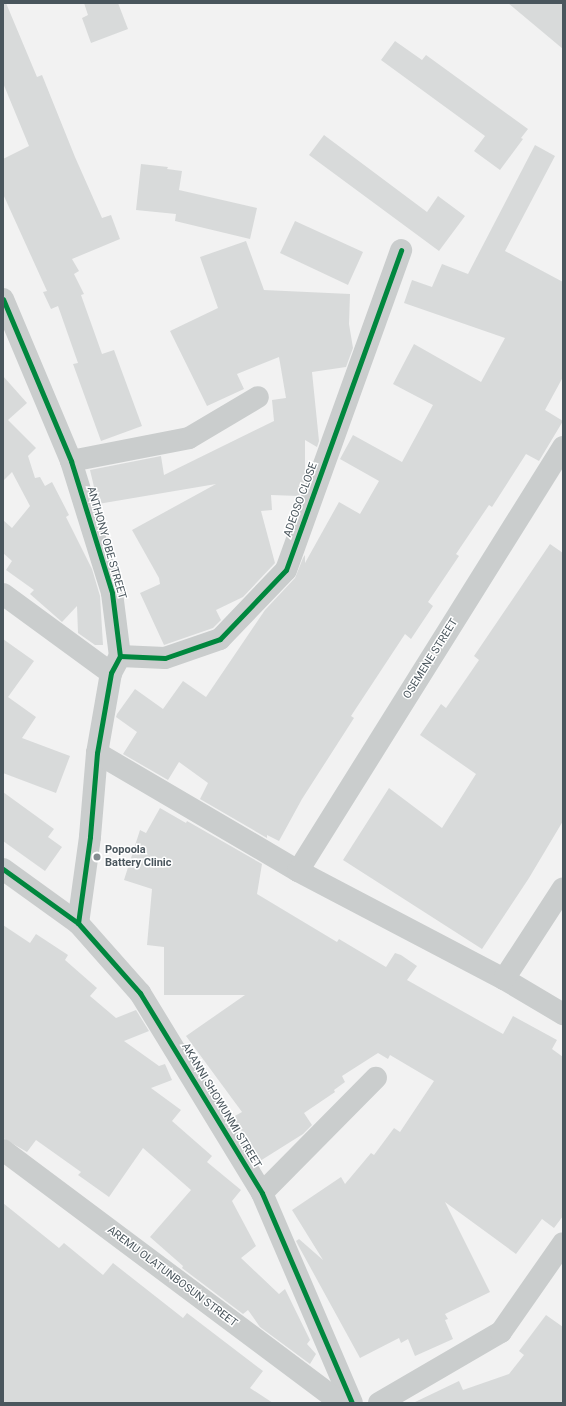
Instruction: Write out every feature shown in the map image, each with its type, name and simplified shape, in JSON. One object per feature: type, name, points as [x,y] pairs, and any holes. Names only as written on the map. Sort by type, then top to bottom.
[{"type":"street","name":"ADEOSO CLOSE","points":[[115,664],[165,658],[220,639],[286,570],[401,250]]},
{"type":"street","name":"ANTHONY OBE STREET","points":[[3,299],[71,461],[112,593],[115,664],[97,753],[90,837],[78,923]]},
{"type":"street","points":[[71,461],[189,438],[258,397]]},
{"type":"street","name":"OSEMENE STREET","points":[[298,872],[563,448]]},
{"type":"street","points":[[3,594],[115,664]]},
{"type":"street","points":[[97,753],[298,872],[504,979],[563,1014]]},
{"type":"street","name":"AKANNI SHOWUNMI STREET","points":[[3,869],[78,923],[140,993],[262,1194],[352,1403]]},
{"type":"street","points":[[504,979],[563,888]]},
{"type":"street","points":[[262,1194],[376,1078]]},
{"type":"street","name":"AREMU OLATUNBOSUN STREET","points":[[3,1150],[341,1403]]},
{"type":"street","points":[[379,1403],[501,1332],[563,1243]]},
{"type":"building","points":[[3,3],[6,3],[37,77],[42,75],[75,157],[102,218],[111,215],[120,239],[72,259],[79,271],[74,274],[84,294],[81,295],[102,354],[114,350],[142,426],[101,441],[73,364],[78,363],[58,306],[51,309],[43,292],[47,291],[3,194],[3,159],[29,146],[3,83]]},
{"type":"building","points":[[84,3],[118,3],[128,29],[91,43],[82,18],[88,15]]},
{"type":"building","points":[[508,3],[563,3],[563,49]]},
{"type":"building","points":[[395,41],[422,60],[426,55],[528,129],[521,138],[523,139],[500,170],[474,151],[485,136],[381,60]]},
{"type":"building","points":[[324,135],[427,212],[438,196],[465,216],[439,251],[309,155]]},
{"type":"building","points":[[535,145],[555,156],[505,251],[563,282],[563,377],[545,410],[563,421],[539,461],[526,454],[492,507],[489,505],[456,554],[459,556],[428,602],[433,606],[411,639],[405,634],[351,716],[354,718],[302,799],[279,841],[267,835],[267,838],[200,799],[208,783],[179,762],[168,780],[123,754],[137,732],[116,717],[117,714],[135,689],[163,709],[183,681],[206,697],[265,610],[295,578],[303,558],[305,555],[305,563],[339,502],[360,514],[379,481],[340,459],[353,435],[402,462],[433,405],[393,384],[414,344],[481,382],[505,338],[404,303],[412,280],[432,287],[442,264],[468,274]]},
{"type":"building","points":[[141,164],[168,167],[167,169],[182,171],[179,190],[257,208],[250,239],[175,221],[176,214],[136,210]]},
{"type":"building","points":[[295,221],[363,252],[348,285],[280,253]]},
{"type":"building","points":[[246,241],[264,290],[350,294],[349,324],[353,348],[346,367],[312,372],[319,441],[317,447],[305,440],[305,480],[299,496],[271,495],[272,510],[261,511],[275,563],[243,597],[216,610],[221,620],[213,628],[164,645],[140,593],[160,584],[159,578],[132,530],[216,484],[98,504],[90,470],[161,456],[164,475],[274,421],[272,400],[286,398],[279,357],[237,374],[244,389],[207,406],[170,331],[218,308],[200,257]]},
{"type":"building","points":[[3,376],[27,403],[8,420],[36,448],[28,456],[35,478],[40,477],[45,486],[52,482],[69,515],[66,517],[92,569],[100,596],[103,645],[95,645],[78,633],[77,606],[62,622],[30,594],[34,590],[6,570],[12,561],[3,553],[3,520],[12,528],[30,506],[12,472],[3,481]]},
{"type":"building","points":[[550,544],[563,553],[563,821],[529,878],[482,949],[343,860],[389,788],[442,828],[476,774],[420,735],[441,704],[446,708],[479,660],[474,656]]},
{"type":"building","points":[[3,639],[34,661],[8,697],[36,717],[22,738],[70,756],[56,793],[3,773]]},
{"type":"building","points":[[3,792],[54,829],[48,837],[62,847],[45,871],[3,841]]},
{"type":"building","points":[[160,808],[186,823],[187,821],[262,864],[257,894],[337,942],[339,939],[386,967],[395,953],[401,955],[417,966],[407,980],[503,1034],[513,1016],[557,1040],[552,1049],[563,1057],[563,1216],[554,1228],[542,1219],[516,1254],[445,1202],[490,1292],[445,1314],[448,1319],[445,1320],[453,1339],[415,1356],[408,1339],[401,1343],[399,1338],[360,1358],[296,1241],[299,1239],[323,1260],[292,1210],[341,1177],[345,1184],[371,1153],[374,1155],[394,1128],[400,1132],[434,1081],[390,1055],[388,1059],[378,1053],[342,1076],[345,1082],[334,1090],[335,1092],[304,1113],[312,1125],[303,1134],[260,1161],[233,1117],[242,1112],[186,1036],[245,995],[164,995],[164,947],[147,945],[152,889],[124,880],[140,830],[146,833]]},
{"type":"building","points":[[3,925],[30,943],[36,934],[68,955],[65,960],[97,988],[90,996],[116,1018],[136,1010],[149,1031],[124,1041],[159,1066],[165,1064],[172,1080],[151,1088],[181,1110],[172,1121],[212,1156],[207,1162],[241,1190],[232,1201],[256,1246],[241,1258],[279,1294],[285,1289],[310,1340],[307,1344],[316,1354],[310,1364],[260,1327],[248,1310],[243,1314],[182,1268],[183,1266],[150,1237],[191,1190],[143,1148],[109,1197],[78,1175],[81,1172],[36,1140],[27,1152],[3,1138]]},
{"type":"building","points":[[3,1203],[59,1248],[64,1243],[103,1275],[113,1263],[183,1318],[187,1313],[263,1371],[250,1388],[273,1403],[3,1403]]},
{"type":"building","points":[[546,1315],[563,1327],[563,1403],[413,1403],[459,1381],[463,1390],[509,1374],[524,1355],[519,1351]]},
{"type":"cycle path","points":[[120,656],[165,658],[220,639],[286,570],[401,250]]},
{"type":"cycle path","points":[[3,299],[71,461],[112,593],[120,656],[111,673],[97,753],[90,837],[78,923]]},
{"type":"cycle path","points":[[3,869],[78,923],[140,993],[262,1193],[352,1403]]},
{"type":"place","name":"Popoola Battery Clinic","points":[[97,857]]}]
